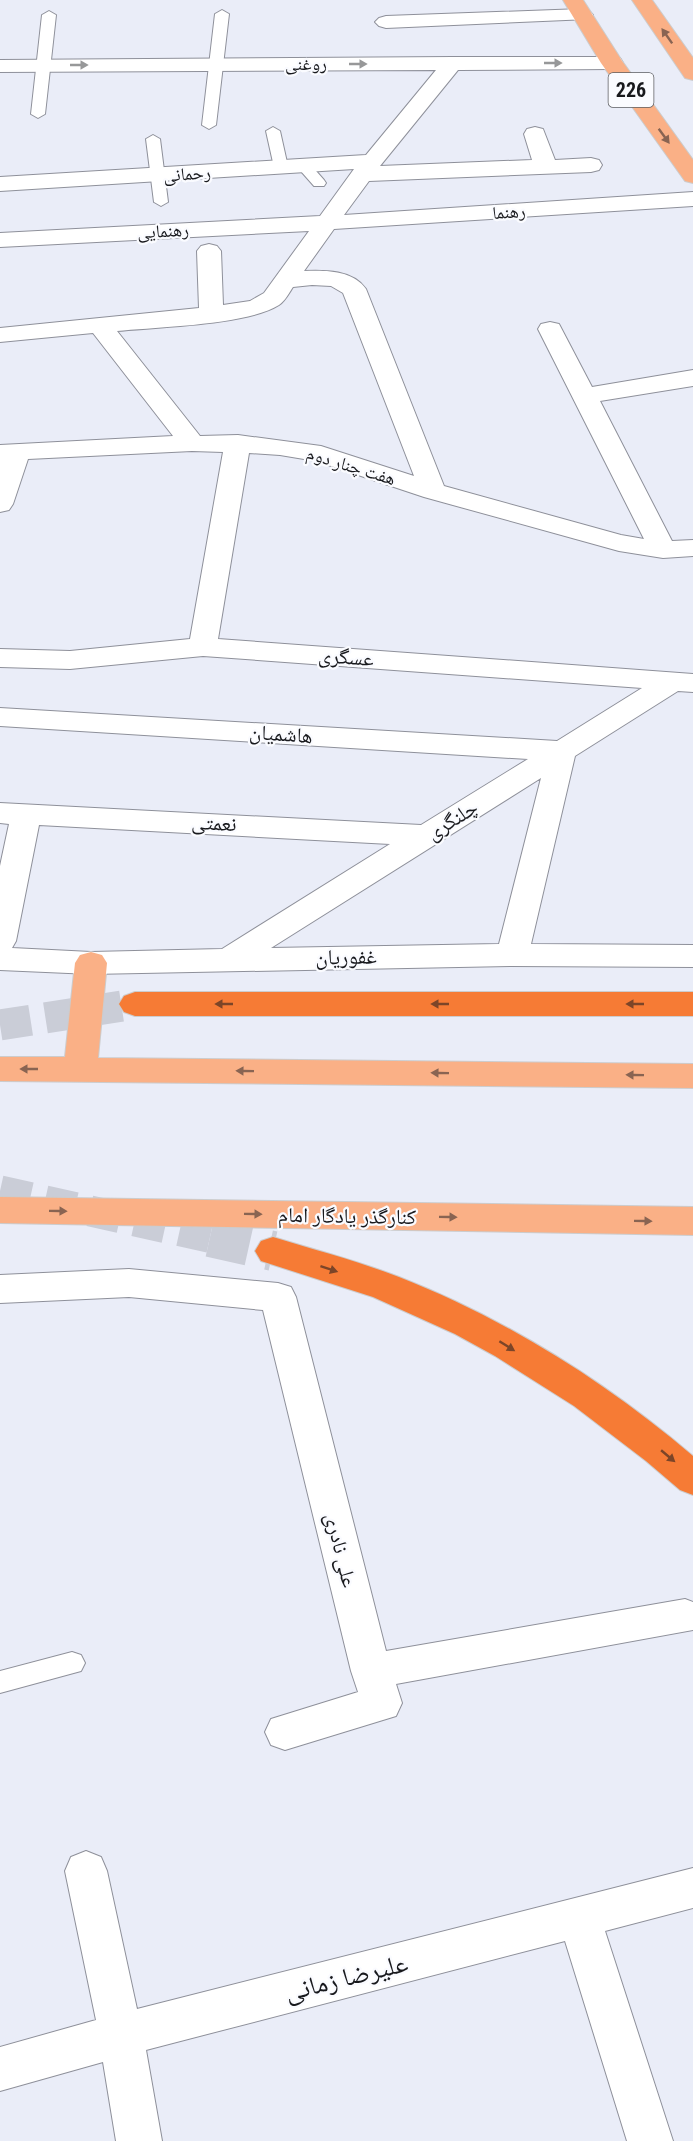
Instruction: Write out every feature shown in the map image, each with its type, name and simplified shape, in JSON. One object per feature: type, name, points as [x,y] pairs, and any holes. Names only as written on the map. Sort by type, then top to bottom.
[{"type":"highway","points":[[135,1004],[693,1004]]},
{"type":"highway","points":[[273,1251],[385,1287],[478,1328],[574,1387],[666,1454],[693,1479]]},
{"type":"main road","points":[[642,0],[693,73]]},
{"type":"main road","name":"226","points":[[577,8],[612,63],[690,166]]},
{"type":"main road","points":[[80,1070],[91,963]]},
{"type":"main road","points":[[0,1069],[693,1076]]},
{"type":"main road","name":"کنارگذر یادگار امام","points":[[0,1210],[693,1221]]},
{"type":"street","points":[[386,22],[577,8]]},
{"type":"street","points":[[0,335],[211,314],[259,306],[279,289],[368,168],[453,63]]},
{"type":"street","name":"روغنی","points":[[0,66],[612,63]]},
{"type":"street","points":[[535,134],[546,167]]},
{"type":"street","name":"رحمانی","points":[[0,184],[368,168],[591,165]]},
{"type":"street","name":"رهنما","points":[[326,223],[693,200]]},
{"type":"street","name":"رهنمایی","points":[[0,240],[326,223]]},
{"type":"street","points":[[209,251],[211,314]]},
{"type":"street","points":[[279,289],[334,278],[354,289],[433,491]]},
{"type":"street","points":[[100,325],[192,443]]},
{"type":"street","points":[[550,329],[663,550]]},
{"type":"street","points":[[584,396],[693,378]]},
{"type":"street","name":"هفت چنار دوم","points":[[8,453],[192,443],[238,443],[280,447],[321,454],[433,491],[619,543],[663,550],[693,548]]},
{"type":"street","points":[[203,647],[238,443]]},
{"type":"street","points":[[0,504],[8,453]]},
{"type":"street","name":"عسگری","points":[[0,658],[70,660],[203,647],[683,682]]},
{"type":"street","name":"چلنگری","points":[[230,959],[562,752],[683,682]]},
{"type":"street","name":"هاشمیان","points":[[0,717],[562,752]]},
{"type":"street","points":[[512,955],[562,752]]},
{"type":"street","points":[[0,941],[13,813]]},
{"type":"street","name":"نعمتی","points":[[13,813],[428,836]]},
{"type":"street","name":"غفوریان","points":[[0,959],[91,963],[512,955],[693,956]]},
{"type":"street","points":[[0,975],[44,961]]},
{"type":"street","name":"علی نادری","points":[[0,1289],[129,1283],[278,1297],[371,1671],[382,1703],[285,1732]]},
{"type":"street","points":[[371,1671],[685,1616]]},
{"type":"street","points":[[86,1871],[121,2035],[139,2141]]},
{"type":"street","name":"علیرضا زمانی","points":[[0,2069],[121,2035],[693,1888]]},
{"type":"street","points":[[579,1917],[650,2141]]},
{"type":"lane","points":[[209,125],[218,65],[222,14]]},
{"type":"lane","points":[[38,114],[49,15]]},
{"type":"lane","points":[[273,131],[301,172]]},
{"type":"lane","points":[[153,139],[161,202]]},
{"type":"lane","points":[[0,1682],[72,1663]]},
{"type":"tunnel","points":[[0,1025],[135,1004]]},
{"type":"tunnel","points":[[0,1191],[217,1239]]},
{"type":"tunnel","points":[[210,1237],[273,1251]]}]
